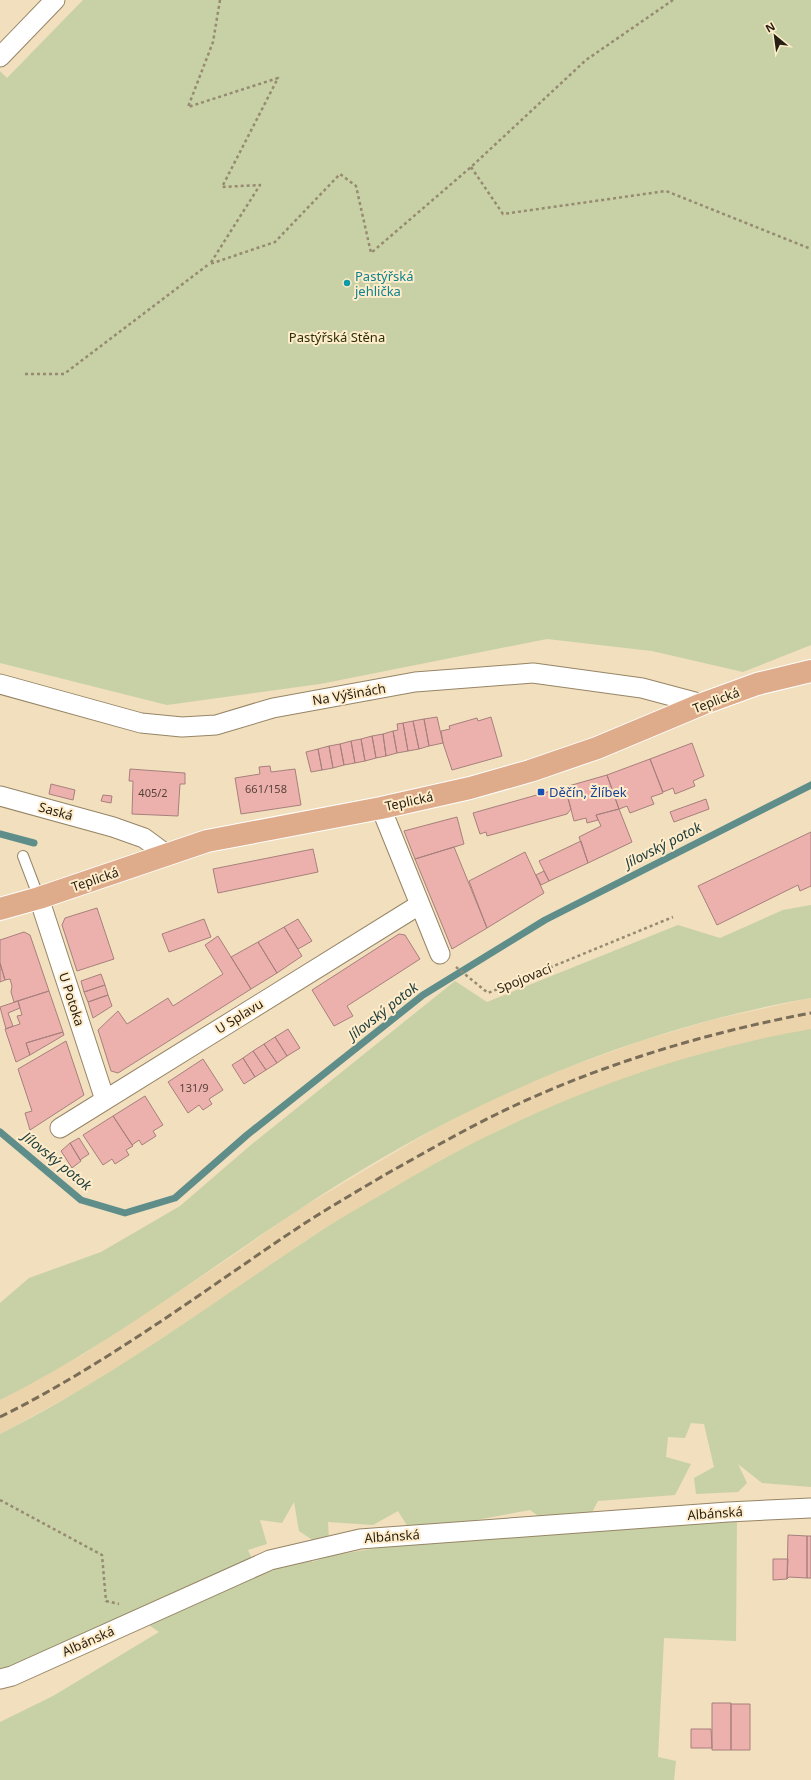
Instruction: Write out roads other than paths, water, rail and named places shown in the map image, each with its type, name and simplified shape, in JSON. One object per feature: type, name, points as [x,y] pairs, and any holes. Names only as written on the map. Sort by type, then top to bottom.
[{"type":"main road","name":"Teplická","points":[[0,909],[39,898],[207,841],[380,808],[470,788],[530,771],[596,748],[702,704],[757,684],[811,671]]},
{"type":"street","points":[[2,55],[55,0]]},
{"type":"street","name":"Na Výšinách","points":[[0,684],[141,723],[182,727],[216,725],[273,708],[415,682],[533,673],[642,688],[702,704]]},
{"type":"street","name":"Saská","points":[[0,796],[113,827],[144,838],[167,855]]},
{"type":"street","points":[[380,808],[440,954]]},
{"type":"street","name":"U Potoka","points":[[39,898],[105,1100]]},
{"type":"street","name":"U Splavu","points":[[60,1128],[419,905]]},
{"type":"street","name":"Albánská","points":[[0,1679],[12,1676],[270,1560],[360,1538],[728,1512],[811,1508]]},
{"type":"lane","points":[[23,856],[39,898]]},
{"type":"waterway","name":"Jílovský potok","points":[[0,1132],[81,1200],[125,1213],[175,1198],[247,1135],[423,995],[545,920],[811,785]]},
{"type":"waterway","points":[[0,834],[34,843]]},
{"type":"railway","points":[[0,1417],[78,1374],[154,1326],[323,1212],[388,1173],[497,1114],[572,1081],[651,1053],[731,1030],[811,1013]]},
{"type":"place","name":"Pastýřská jehlička","points":[[347,283]]},
{"type":"place","name":"Děčín, Žlíbek","points":[[541,792]]},
{"type":"park label","name":"Pastýřská Stěna","points":[[337,337]]}]
